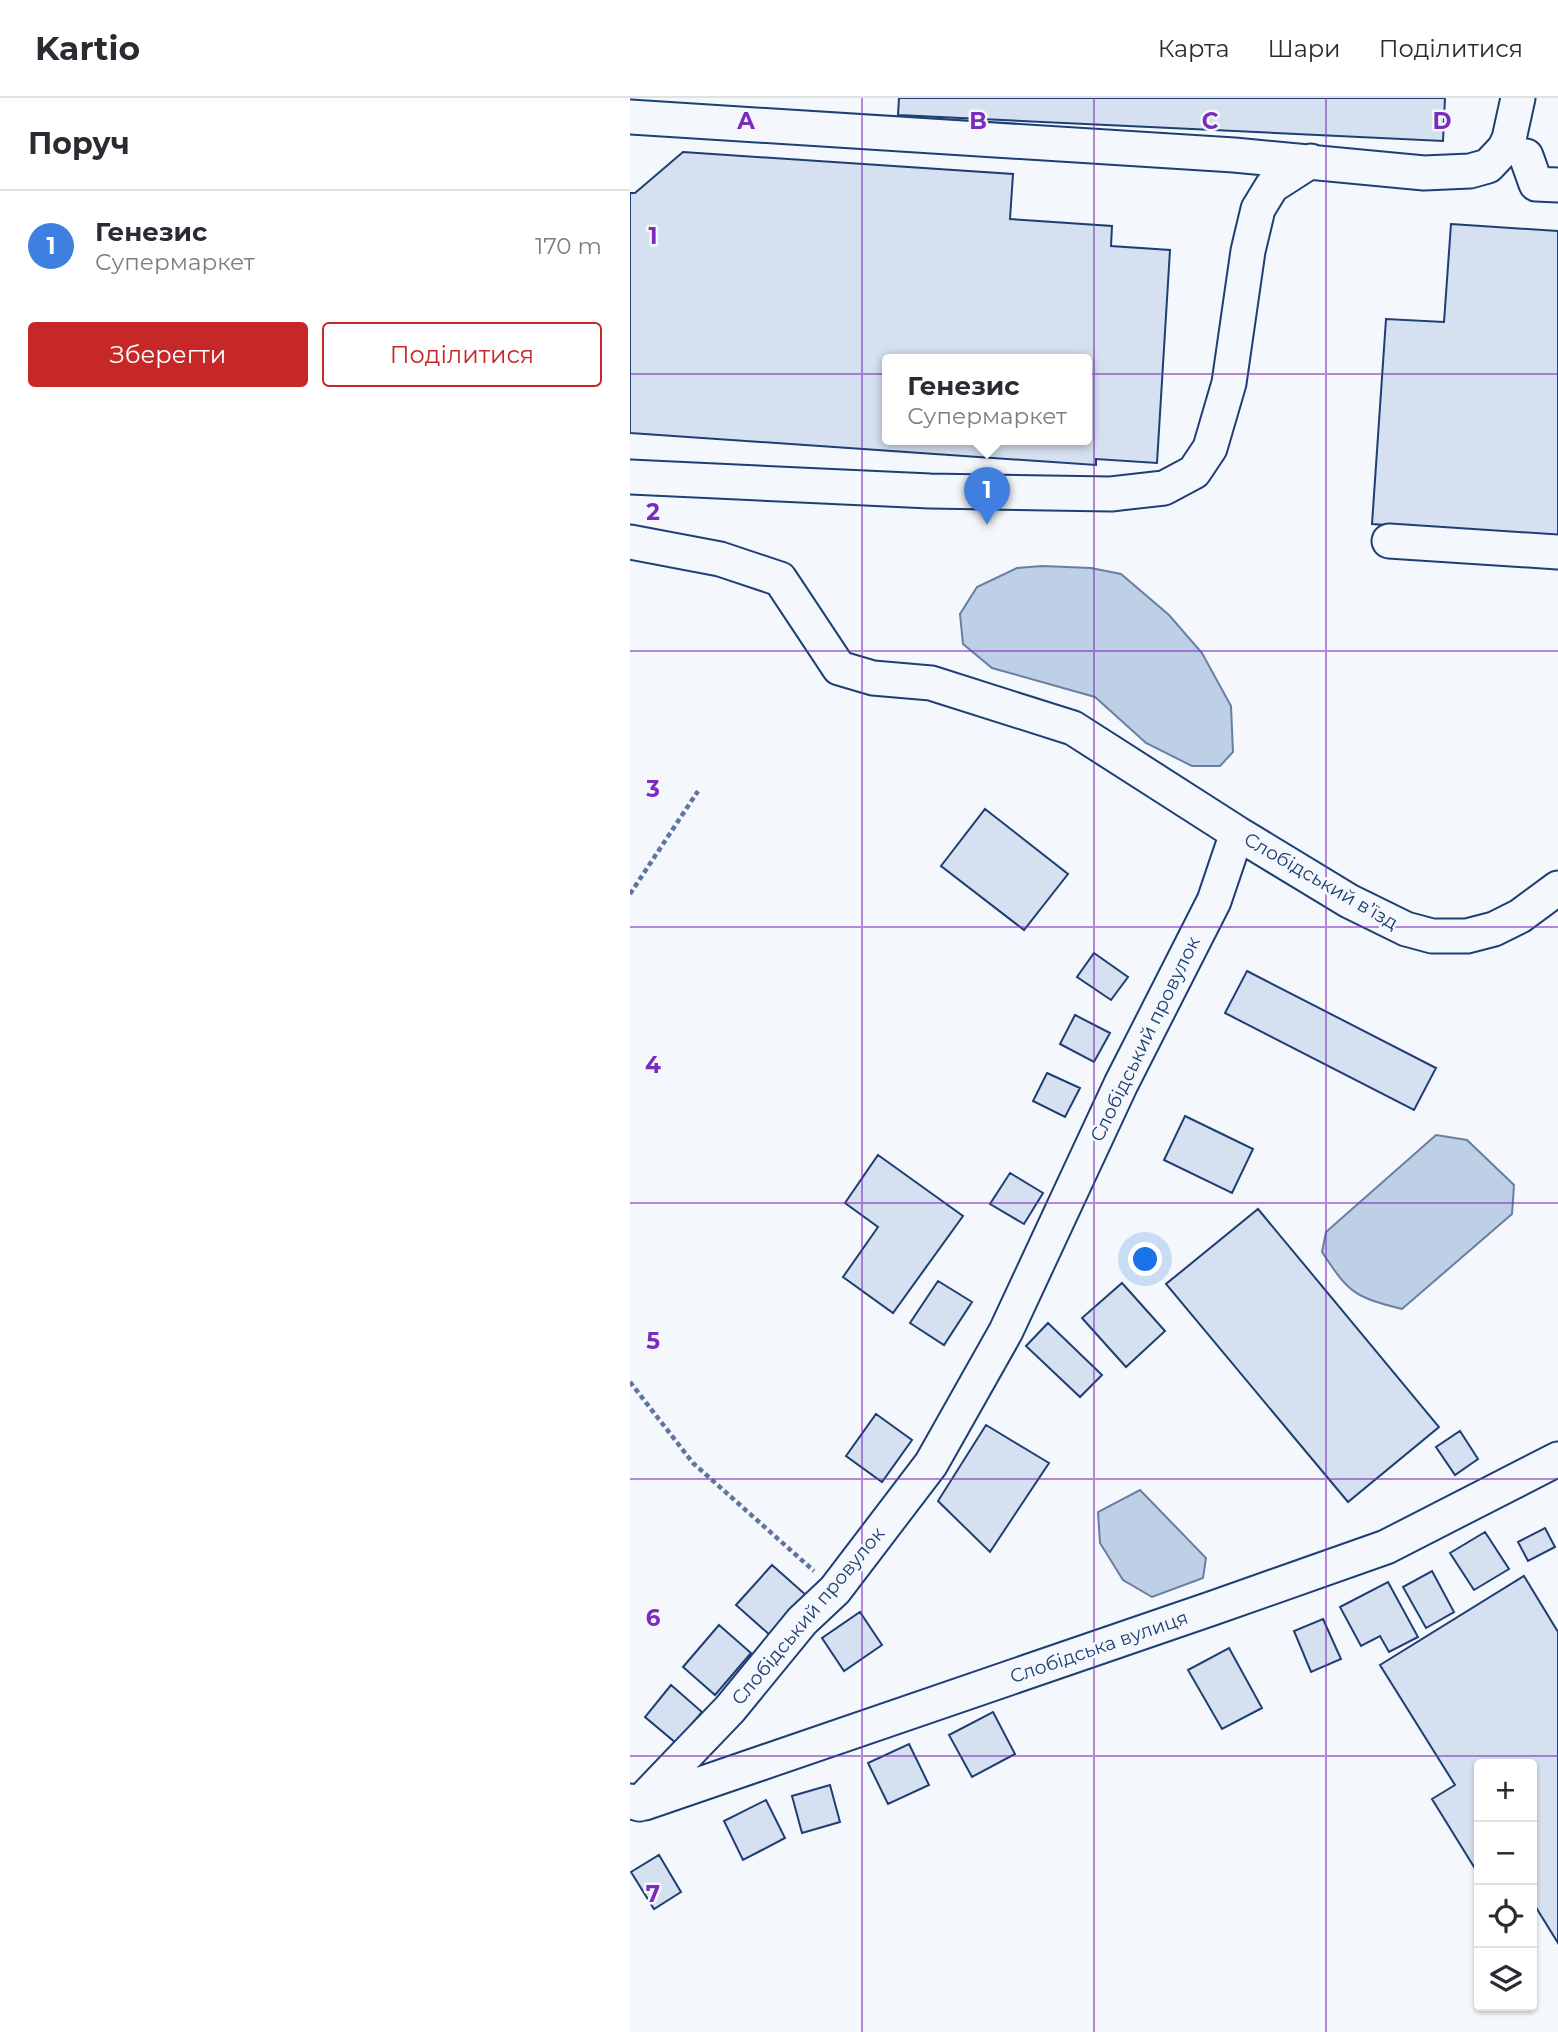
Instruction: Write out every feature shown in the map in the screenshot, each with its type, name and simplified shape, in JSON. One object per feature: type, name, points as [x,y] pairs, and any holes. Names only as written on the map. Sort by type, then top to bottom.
[{"type":"street","points":[[630,117],[971,137],[1311,161],[1424,173],[1470,171],[1488,166],[1504,149],[1509,139],[1518,98]]},
{"type":"street","points":[[1526,156],[1536,184],[1558,185]]},
{"type":"street","points":[[630,477],[944,491],[1111,494],[1164,488],[1194,472],[1209,448],[1229,383],[1248,251],[1258,209],[1272,186],[1311,161]]},
{"type":"street","points":[[1389,541],[1558,552]]},
{"type":"street","points":[[630,542],[720,559],[780,579],[839,668],[873,678],[931,683],[1073,727],[1237,833]]},
{"type":"street","name":"Слобідський в’їзд","points":[[1237,833],[1349,901],[1406,929],[1432,936],[1467,936],[1494,929],[1520,916],[1558,888]]},
{"type":"street","name":"Слобідський провулок","points":[[633,1806],[730,1709],[802,1621],[835,1590],[931,1464],[1006,1331],[1121,1084],[1214,901],[1237,833]]},
{"type":"street","name":"Слобідська вулиця","points":[[633,1806],[1386,1547],[1558,1458]]},
{"type":"path","points":[[630,894],[698,791]]},
{"type":"path","points":[[630,1381],[693,1463],[835,1590]]},
{"type":"water","points":[[1017,568],[1091,568],[1121,574],[1169,615],[1202,653],[1231,706],[1233,752],[1220,766],[1192,766],[1146,743],[1095,697],[992,668],[963,644],[960,614],[977,587]]},
{"type":"water","points":[[1436,1135],[1467,1140],[1514,1185],[1512,1214],[1402,1309],[1363,1297],[1339,1277],[1322,1252],[1326,1232]]},
{"type":"water","points":[[1140,1490],[1206,1558],[1203,1578],[1152,1597],[1123,1580],[1100,1543],[1098,1512]]},
{"type":"building","points":[[899,98],[1445,98],[1443,141],[898,115]]},
{"type":"building","points":[[683,152],[1013,174],[1010,219],[1112,226],[1111,246],[1170,250],[1157,463],[1096,459],[1096,465],[630,433],[630,193],[635,193]]},
{"type":"building","points":[[1451,224],[1558,231],[1558,537],[1372,524],[1386,319],[1444,322]]},
{"type":"building","points":[[985,809],[1068,874],[1024,930],[941,866]]},
{"type":"building","points":[[1094,953],[1128,977],[1111,1000],[1077,977]]},
{"type":"building","points":[[1247,971],[1436,1068],[1414,1110],[1225,1013]]},
{"type":"building","points":[[1075,1015],[1110,1033],[1094,1062],[1060,1044]]},
{"type":"building","points":[[1047,1073],[1080,1088],[1065,1117],[1033,1101]]},
{"type":"building","points":[[1185,1116],[1253,1149],[1232,1193],[1164,1160]]},
{"type":"building","points":[[878,1155],[963,1216],[893,1313],[843,1277],[878,1227],[845,1203]]},
{"type":"building","points":[[1010,1173],[1043,1193],[1024,1224],[990,1204]]},
{"type":"building","points":[[1258,1209],[1439,1427],[1348,1502],[1166,1284]]},
{"type":"building","points":[[938,1281],[972,1302],[944,1345],[910,1323]]},
{"type":"building","points":[[1122,1283],[1165,1331],[1126,1367],[1082,1318]]},
{"type":"building","points":[[1048,1323],[1102,1375],[1080,1397],[1026,1346]]},
{"type":"building","points":[[876,1414],[912,1440],[882,1482],[846,1456]]},
{"type":"building","points":[[986,1425],[1049,1463],[990,1552],[938,1501]]},
{"type":"building","points":[[1460,1431],[1478,1459],[1455,1475],[1436,1447]]},
{"type":"building","points":[[1545,1528],[1555,1547],[1528,1561],[1518,1542]]},
{"type":"building","points":[[1485,1532],[1509,1569],[1474,1590],[1450,1553]]},
{"type":"building","points":[[772,1565],[807,1596],[771,1636],[736,1605]]},
{"type":"building","points":[[1432,1571],[1454,1612],[1426,1628],[1403,1587]]},
{"type":"building","points":[[1524,1576],[1558,1632],[1558,1943],[1537,1909],[1537,1759],[1474,1759],[1474,1867],[1432,1799],[1455,1785],[1380,1665]]},
{"type":"building","points":[[1388,1582],[1418,1637],[1389,1652],[1380,1636],[1361,1646],[1340,1607]]},
{"type":"building","points":[[860,1612],[882,1645],[844,1671],[822,1638]]},
{"type":"building","points":[[1323,1619],[1341,1659],[1311,1672],[1294,1631]]},
{"type":"building","points":[[719,1625],[751,1653],[715,1695],[683,1667]]},
{"type":"building","points":[[1229,1648],[1262,1708],[1222,1729],[1188,1670]]},
{"type":"building","points":[[671,1685],[702,1712],[676,1743],[645,1717]]},
{"type":"building","points":[[993,1712],[1015,1754],[972,1777],[949,1735]]},
{"type":"building","points":[[909,1744],[929,1785],[888,1804],[868,1763]]},
{"type":"building","points":[[830,1785],[840,1822],[802,1833],[792,1796]]},
{"type":"building","points":[[766,1800],[785,1838],[743,1860],[724,1821]]},
{"type":"building","points":[[659,1855],[681,1892],[654,1909],[631,1872]]},
{"type":"place","name":"Генезис","points":[[987,525]]}]
